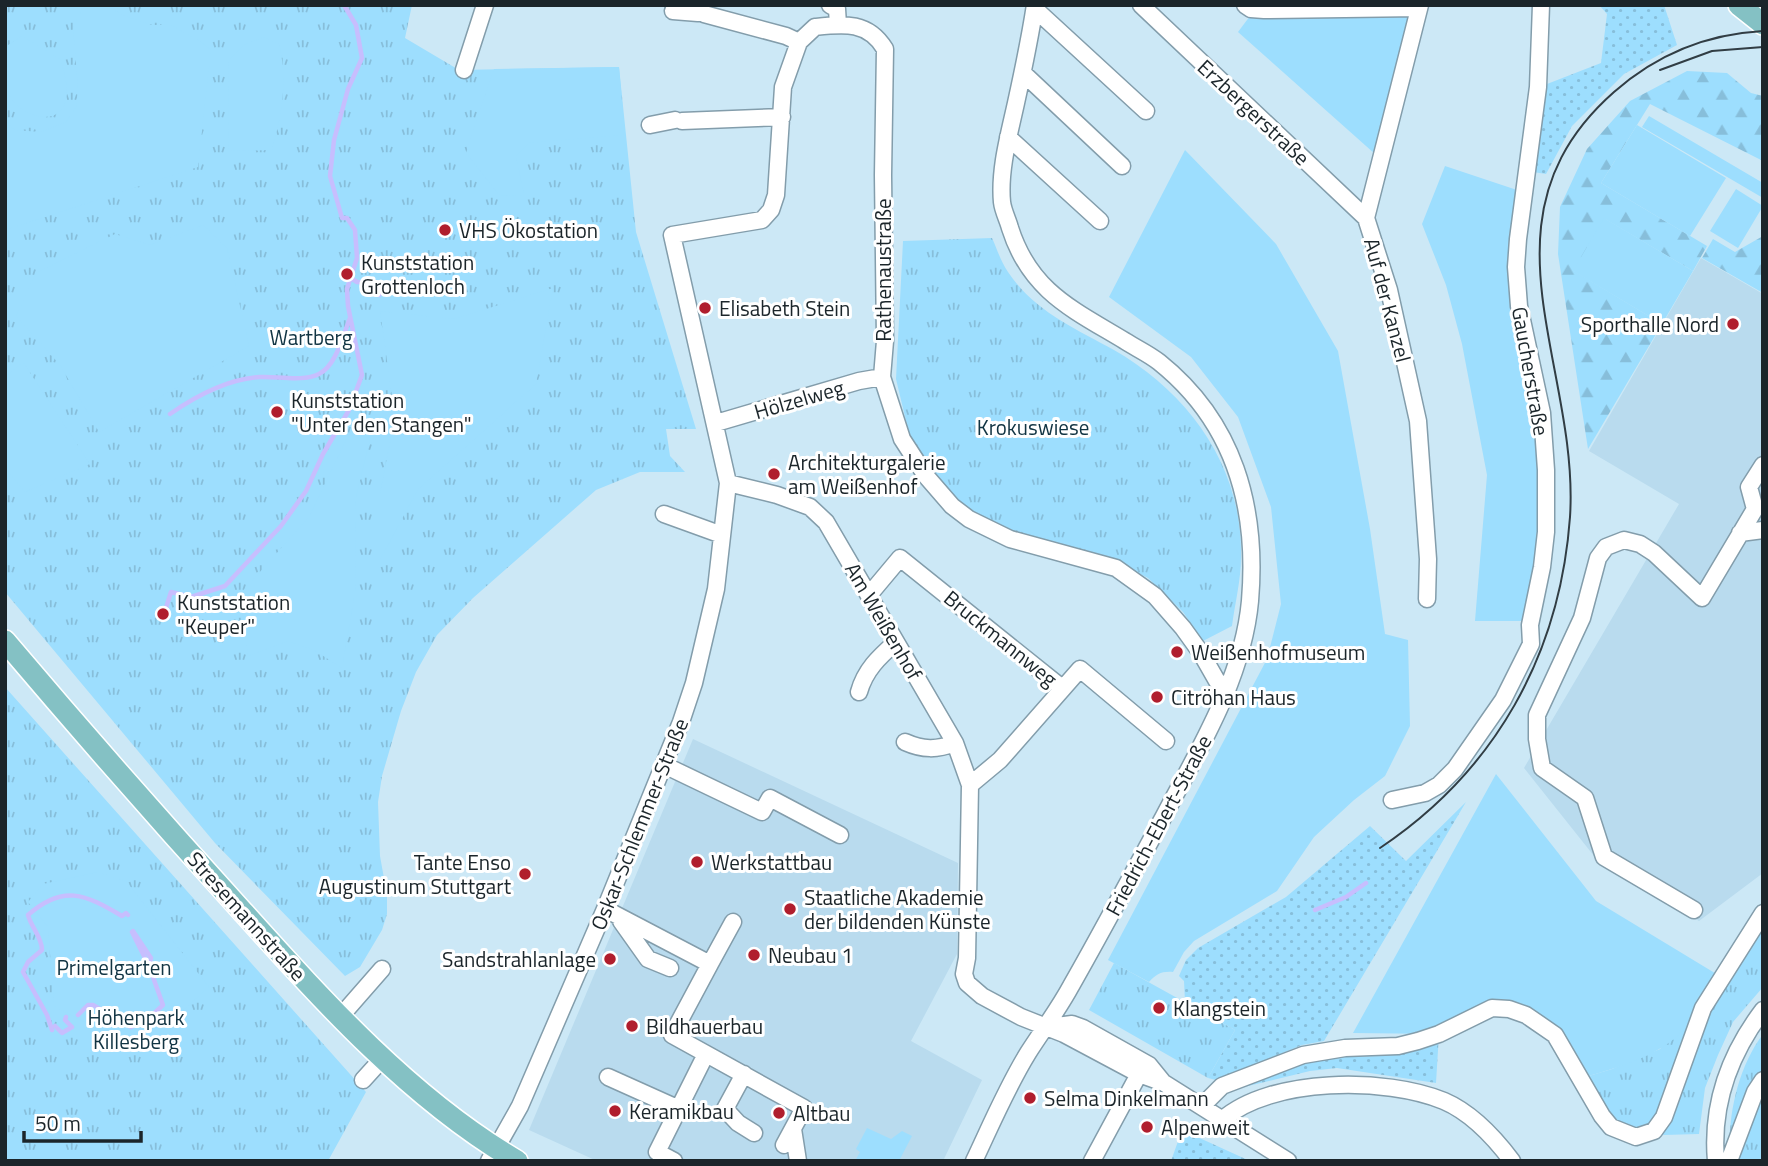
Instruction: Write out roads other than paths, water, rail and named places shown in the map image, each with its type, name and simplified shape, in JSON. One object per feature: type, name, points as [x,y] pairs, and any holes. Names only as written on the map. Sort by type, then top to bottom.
[{"type":"main road","points":[[1739,5],[1763,24]]},
{"type":"main road","name":"Stresemannstraße","points":[[5,641],[133,791],[340,1017],[383,1058],[453,1116],[492,1155],[517,1161]]},
{"type":"street","points":[[464,70],[485,5]]},
{"type":"street","points":[[728,483],[672,235],[762,220],[771,210],[776,195],[783,87],[799,43],[815,27],[838,25],[837,9],[830,5]]},
{"type":"street","name":"Erzbergerstraße","points":[[1141,5],[1366,218]]},
{"type":"street","points":[[1245,5],[1251,9],[1264,10],[1420,7]]},
{"type":"street","name":"Gaucherstraße","points":[[1392,800],[1425,793],[1439,785],[1455,769],[1503,700],[1531,644],[1530,625],[1546,532],[1546,470],[1542,414],[1519,306],[1516,267],[1538,87],[1541,5]]},
{"type":"street","points":[[1035,7],[1146,111]]},
{"type":"street","name":"Friedrich-Ebert-Straße","points":[[974,1161],[1027,1054],[1047,1027],[1095,945],[1193,761],[1228,688],[1239,655],[1250,601],[1250,540],[1244,494],[1223,436],[1190,390],[1157,360],[1044,289],[1016,247],[1002,204],[1003,174],[1035,7]]},
{"type":"street","name":"Auf der Kanzel","points":[[1420,7],[1366,218],[1389,290],[1418,421],[1428,559],[1427,599]]},
{"type":"street","points":[[673,11],[701,14],[786,36],[799,43]]},
{"type":"street","name":"Rathenaustraße","points":[[838,25],[857,26],[868,30],[878,37],[886,48],[883,175],[885,341],[882,377],[902,439],[926,476],[952,506],[969,519],[1010,539],[1116,568],[1155,596],[1201,653],[1212,675],[1228,688]]},
{"type":"street","points":[[1023,73],[1122,166]]},
{"type":"street","points":[[650,125],[678,120],[782,117]]},
{"type":"street","points":[[1008,137],[1100,221]]},
{"type":"street","name":"Hölzelweg","points":[[716,423],[859,381],[882,377]]},
{"type":"street","points":[[1694,910],[1604,857],[1585,798],[1542,768],[1537,739],[1537,715],[1582,618],[1598,558],[1606,547],[1624,540],[1640,544],[1654,553],[1702,598],[1755,509],[1749,487],[1763,465]]},
{"type":"street","name":"Oskar-Schlemmer-Straße","points":[[492,1155],[520,1106],[611,913],[694,683],[716,589],[728,483]]},
{"type":"street","name":"Am Weißenhof","points":[[728,483],[777,495],[810,508],[826,522],[955,743],[970,785],[967,958],[964,974],[967,983],[982,996],[1012,1013],[1100,1052],[1139,1074],[1164,1083]]},
{"type":"street","points":[[664,514],[722,535]]},
{"type":"street","points":[[1740,533],[1763,530]]},
{"type":"street","name":"Bruckmannweg","points":[[869,594],[901,558],[1062,688],[1080,668],[1166,741]]},
{"type":"street","points":[[859,692],[862,680],[876,659],[896,642]]},
{"type":"street","points":[[970,785],[1000,760],[1062,688]]},
{"type":"street","points":[[905,742],[919,749],[941,748],[955,743]]},
{"type":"street","points":[[664,765],[762,812],[770,798],[840,835]]},
{"type":"street","points":[[611,913],[710,964]]},
{"type":"street","points":[[611,913],[648,959],[670,968]]},
{"type":"street","points":[[1202,1106],[1222,1086],[1303,1055],[1345,1048],[1398,1046],[1439,1034],[1492,1008],[1509,1009],[1526,1015],[1555,1035],[1564,1047],[1580,1081],[1611,1127],[1636,1137],[1654,1131],[1664,1117],[1703,1008],[1763,914]]},
{"type":"street","points":[[733,922],[673,1035],[804,1108],[784,1145]]},
{"type":"street","points":[[340,1017],[382,969]]},
{"type":"street","points":[[1716,1161],[1714,1138],[1720,1092],[1738,1049],[1763,1010]]},
{"type":"street","points":[[1047,1027],[1072,1024],[1083,1028],[1149,1065],[1164,1083],[1288,1161]]},
{"type":"street","points":[[674,1161],[657,1152],[706,1054]]},
{"type":"street","points":[[363,1080],[383,1058]]},
{"type":"street","points":[[744,1074],[725,1109],[738,1123],[754,1133]]},
{"type":"street","points":[[1092,1161],[1139,1074]]},
{"type":"street","points":[[608,1077],[677,1108]]},
{"type":"street","points":[[1729,1161],[1755,1092],[1763,1080]]},
{"type":"street","points":[[1222,1120],[1248,1103],[1316,1085],[1387,1087],[1422,1094],[1446,1102],[1468,1114],[1484,1128],[1512,1161]]},
{"type":"street","points":[[793,1129],[797,1161]]},
{"type":"waterway","points":[[165,611],[171,592],[191,597],[225,586],[281,526],[306,491],[323,454],[349,410],[362,375],[347,289],[357,258],[355,230],[347,218],[342,218],[330,176],[334,140],[348,89],[362,58],[356,25],[344,5]]},
{"type":"waterway","points":[[349,277],[357,282],[374,283],[374,294],[379,295]]},
{"type":"waterway","points":[[170,414],[201,395],[236,381],[260,377],[305,378],[319,374],[334,357],[350,318]]},
{"type":"waterway","points":[[1315,910],[1346,897],[1366,883]]},
{"type":"waterway","points":[[52,1030],[47,1015],[23,972],[28,962],[42,950],[28,915],[52,899],[63,896],[85,898],[122,916],[126,913],[128,915]]},
{"type":"waterway","points":[[133,931],[151,958],[149,966]]},
{"type":"waterway","points":[[78,1015],[88,1005],[93,1005],[131,1027],[147,1020],[163,1005],[149,966],[132,932]]},
{"type":"waterway","points":[[55,1026],[62,1033],[72,1027],[65,1020],[66,1017]]},
{"type":"tram line","points":[[1380,848],[1421,817],[1457,783],[1488,746],[1514,705],[1536,662],[1552,616],[1564,568],[1570,517],[1569,460],[1542,295],[1540,242],[1548,190],[1571,140],[1614,92],[1647,67],[1702,42],[1763,31]]},
{"type":"tram line","points":[[1660,70],[1712,51],[1763,47]]},
{"type":"place","name":"VHS Ökostation","points":[[445,230]]},
{"type":"place","name":"Kunststation Grottenloch","points":[[347,274]]},
{"type":"place","name":"Elisabeth Stein","points":[[705,308]]},
{"type":"place","name":"Sporthalle Nord","points":[[1733,324]]},
{"type":"place","name":"Kunststation \"Unter den Stangen\"","points":[[277,412]]},
{"type":"place","name":"Architekturgalerie am Weißenhof","points":[[774,474]]},
{"type":"place","name":"Kunststation \"Keuper\"","points":[[163,614]]},
{"type":"place","name":"Weißenhofmuseum","points":[[1177,652]]},
{"type":"place","name":"Citröhan Haus","points":[[1157,697]]},
{"type":"place","name":"Werkstattbau","points":[[697,862]]},
{"type":"place","name":"Tante Enso Augustinum Stuttgart","points":[[525,874]]},
{"type":"place","name":"Staatliche Akademie der bildenden Künste","points":[[790,909]]},
{"type":"place","name":"Neubau 1","points":[[754,955]]},
{"type":"place","name":"Sandstrahlanlage","points":[[610,959]]},
{"type":"place","name":"Klangstein","points":[[1159,1008]]},
{"type":"place","name":"Bildhauerbau","points":[[632,1026]]},
{"type":"place","name":"Selma Dinkelmann","points":[[1030,1098]]},
{"type":"place","name":"Keramikbau","points":[[615,1111]]},
{"type":"place","name":"Altbau","points":[[779,1113]]},
{"type":"place","name":"Alpenweit","points":[[1147,1127]]},
{"type":"park label","name":"Wartberg","points":[[311,337]]},
{"type":"park label","name":"Krokuswiese","points":[[1033,427]]},
{"type":"park label","name":"Primelgarten","points":[[114,967]]},
{"type":"park label","name":"Höhenpark Killesberg","points":[[136,1029]]}]
